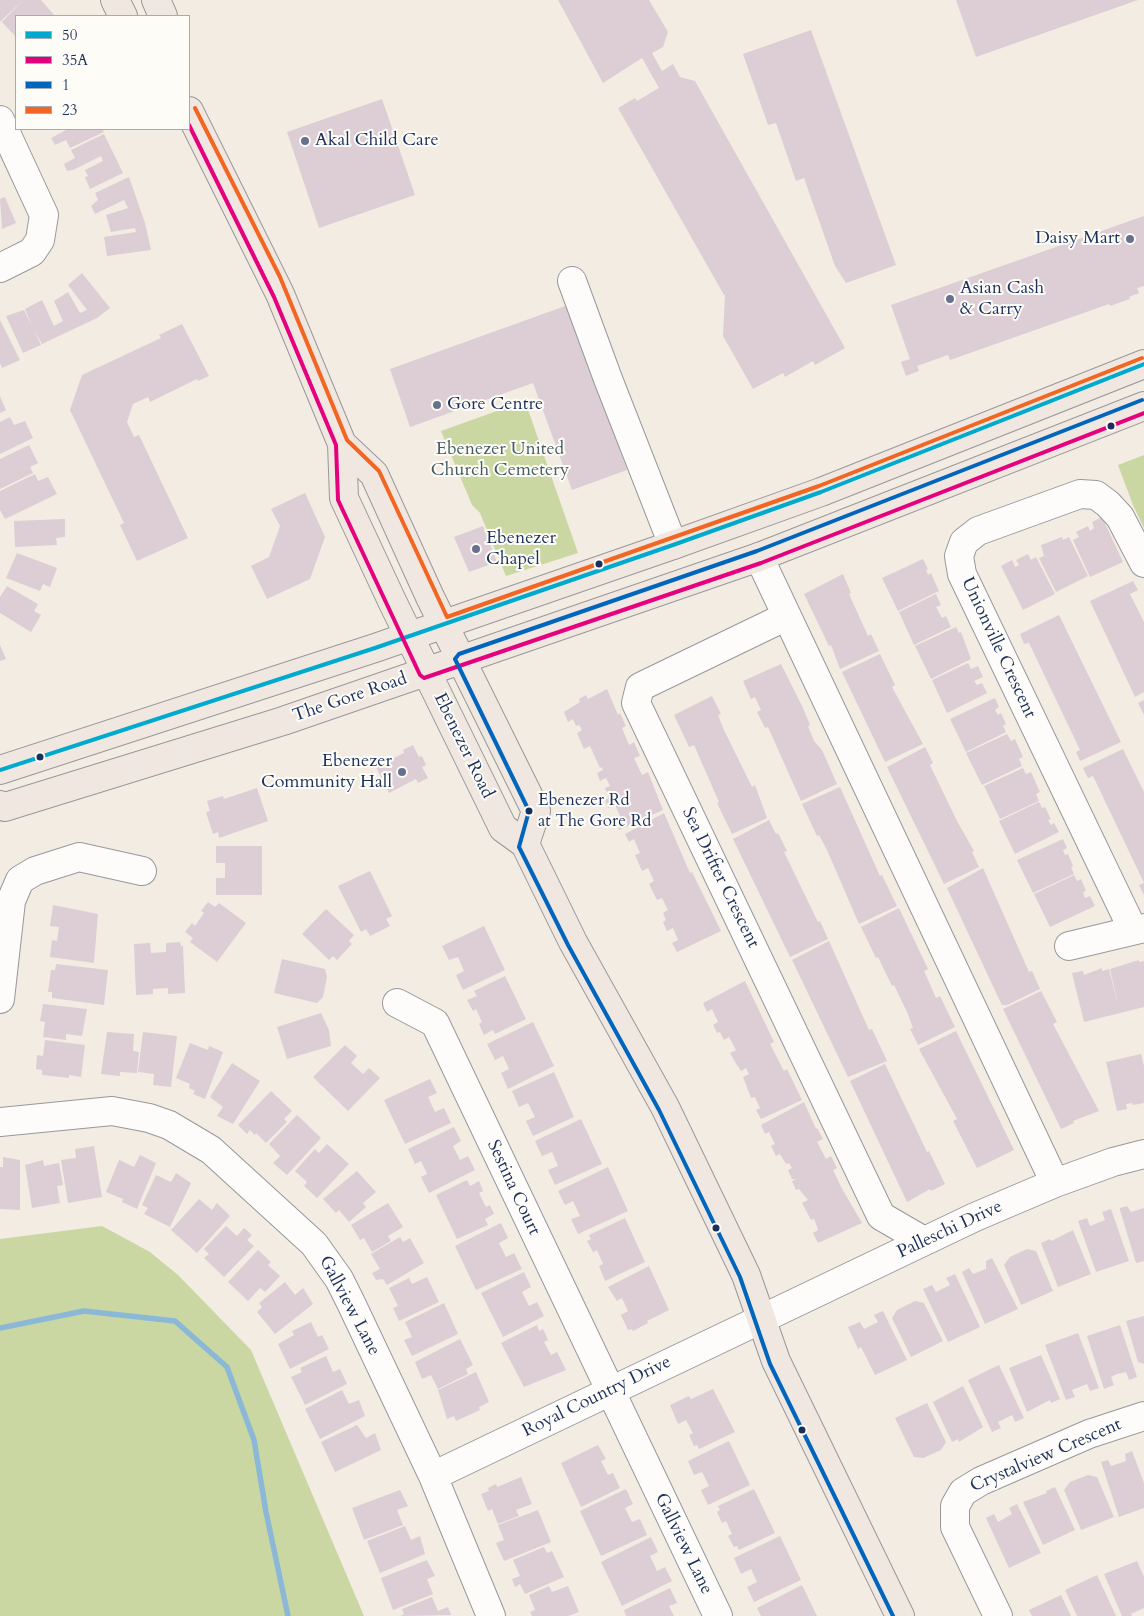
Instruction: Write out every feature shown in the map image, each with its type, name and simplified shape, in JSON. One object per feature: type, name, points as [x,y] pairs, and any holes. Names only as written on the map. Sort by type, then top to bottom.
[{"type":"main road","points":[[115,0],[122,15]]},
{"type":"main road","points":[[156,0],[163,15]]},
{"type":"main road","name":"Ebenezer Road","points":[[190,113],[274,280],[342,444],[344,498],[426,672],[503,828],[526,844],[573,942],[669,1115],[746,1275],[776,1360],[900,1616]]},
{"type":"main road","points":[[0,770],[197,707],[673,545],[830,488],[1144,364]]},
{"type":"main road","name":"The Gore Road","points":[[0,805],[5,807],[182,754],[759,557],[1144,406]]},
{"type":"main road","name":"Ebenezer Road","points":[[342,444],[374,474],[461,660],[536,811],[526,844]]},
{"type":"street","points":[[0,120],[44,215],[40,240],[32,252],[0,268]]},
{"type":"street","points":[[572,281],[673,545]]},
{"type":"street","name":"Unionville Crescent","points":[[1139,929],[962,574],[959,556],[964,542],[978,531],[1080,494],[1096,495],[1108,504],[1120,517],[1144,563]]},
{"type":"street","points":[[759,557],[1055,1183]]},
{"type":"street","name":"Sea Drifter Crescent","points":[[787,616],[640,687],[636,703],[881,1216]]},
{"type":"street","points":[[0,999],[11,900],[20,880],[35,871],[79,857],[142,871]]},
{"type":"street","points":[[1069,946],[1139,929]]},
{"type":"street","name":"Sestina Court","points":[[397,1003],[435,1023],[610,1392]]},
{"type":"street","name":"Gallview Lane","points":[[0,1122],[94,1111],[129,1113],[169,1125],[211,1150],[314,1244],[351,1303],[433,1476],[491,1616]]},
{"type":"street","name":"Palleschi Drive","points":[[761,1319],[924,1241],[1055,1183],[1113,1162],[1144,1154]]},
{"type":"street","points":[[871,1266],[881,1216],[924,1241]]},
{"type":"street","name":"Royal Country Drive","points":[[433,1476],[761,1319]]},
{"type":"street","name":"Gallview Lane","points":[[610,1392],[718,1616]]},
{"type":"street","name":"Crystalview Crescent","points":[[998,1616],[955,1527],[955,1506],[963,1492],[981,1481],[1088,1434],[1144,1416]]},
{"type":"green space","name":"Ebenezer United Church Cemetery","points":[[525,401],[578,553],[506,576],[480,513],[472,505],[441,431]]},
{"type":"green space","points":[[1144,455],[1144,528],[1118,465]]},
{"type":"green space","points":[[102,1226],[150,1252],[178,1275],[251,1350],[364,1616],[0,1616],[0,1239]]},
{"type":"building","points":[[0,0],[23,0],[0,22]]},
{"type":"building","points":[[23,0],[41,0],[54,15],[15,15],[15,36],[2,22]]},
{"type":"building","points":[[558,0],[649,0],[668,32],[663,47],[652,53],[662,71],[673,64],[680,77],[695,81],[845,348],[815,365],[813,361],[785,377],[783,373],[753,389],[723,336],[725,295],[618,108],[635,98],[637,101],[659,88],[642,58],[603,83]]},
{"type":"building","points":[[956,0],[1138,0],[976,57]]},
{"type":"building","points":[[811,30],[896,265],[846,283],[835,266],[804,178],[796,181],[776,123],[768,125],[743,54]]},
{"type":"building","points":[[382,99],[415,195],[319,228],[287,132]]},
{"type":"building","points":[[66,130],[103,130],[104,132],[70,148],[66,140],[55,145],[51,138]]},
{"type":"building","points":[[104,134],[123,173],[90,189],[85,177],[88,176],[85,170],[103,161],[101,156],[73,170],[67,171],[64,164],[75,158],[71,150]]},
{"type":"building","points":[[129,177],[145,223],[151,250],[107,256],[104,237],[136,232],[135,228],[111,232],[106,215],[128,208],[124,200],[95,214],[91,206],[98,200],[95,193]]},
{"type":"building","points":[[5,197],[16,223],[2,229],[0,199]]},
{"type":"building","points":[[1144,216],[1144,286],[1137,288],[1139,293],[1129,297],[1130,299],[1110,306],[1109,304],[950,360],[948,355],[917,366],[919,371],[906,376],[901,362],[910,359],[891,305]]},
{"type":"building","points":[[82,273],[110,308],[97,318],[42,344],[34,330],[41,345],[23,353],[6,316],[24,310],[32,326],[25,309],[42,300],[54,326],[63,321],[54,301],[68,292],[80,313],[87,310],[68,285]]},
{"type":"building","name":"Gore Centre","points":[[568,305],[627,470],[572,490],[533,383],[410,427],[390,369]]},
{"type":"building","points":[[0,320],[20,360],[2,368],[0,363]]},
{"type":"building","points":[[182,324],[209,376],[198,381],[197,379],[150,402],[148,397],[133,404],[127,422],[134,437],[139,435],[188,538],[137,561],[120,525],[124,523],[70,410],[82,375],[161,338],[159,335]]},
{"type":"building","points":[[0,396],[6,410],[0,413]]},
{"type":"building","points":[[10,417],[14,425],[25,421],[33,438],[0,454],[0,422]]},
{"type":"building","points":[[29,445],[38,463],[30,467],[33,473],[0,489],[0,459]]},
{"type":"building","points":[[35,474],[38,481],[48,477],[57,494],[5,519],[0,510],[0,491]]},
{"type":"building","points":[[305,493],[325,537],[310,579],[267,599],[251,566],[269,557],[280,526],[271,509]]},
{"type":"building","points":[[1102,517],[1123,562],[1090,577],[1073,540],[1079,537],[1076,532],[1088,526],[1090,531],[1094,528],[1092,522]]},
{"type":"building","points":[[65,519],[65,537],[56,538],[57,545],[15,547],[14,521]]},
{"type":"building","name":"Ebenezer Chapel","points":[[483,526],[497,562],[469,572],[454,537]]},
{"type":"building","points":[[1062,537],[1063,540],[1069,537],[1088,576],[1056,592],[1039,558],[1044,556],[1041,545]]},
{"type":"building","points":[[17,553],[57,568],[50,587],[43,584],[40,591],[6,578]]},
{"type":"building","points":[[1028,554],[1031,560],[1036,557],[1055,594],[1023,610],[1001,566],[1012,560],[1015,567],[1019,565],[1016,560]]},
{"type":"building","points":[[923,559],[928,569],[926,570],[928,575],[931,573],[939,591],[898,611],[882,578]]},
{"type":"building","points":[[843,574],[851,593],[849,594],[868,636],[871,634],[879,651],[840,669],[831,645],[829,646],[804,594]]},
{"type":"building","points":[[1133,581],[1138,590],[1130,594],[1144,622],[1144,692],[1135,697],[1090,601]]},
{"type":"building","points":[[7,586],[38,604],[34,611],[41,615],[31,632],[0,613],[0,597]]},
{"type":"building","points":[[936,594],[941,605],[936,607],[942,618],[946,616],[951,627],[914,645],[899,612]]},
{"type":"building","points":[[1059,615],[1121,742],[1080,761],[1076,752],[1080,750],[1029,643],[1024,644],[1020,634]]},
{"type":"building","points":[[956,627],[959,633],[961,632],[971,659],[931,679],[915,646]]},
{"type":"building","points":[[0,645],[6,659],[0,661]]},
{"type":"building","points":[[880,654],[895,685],[892,687],[923,744],[885,762],[842,672]]},
{"type":"building","points":[[968,663],[971,669],[978,666],[983,677],[974,681],[977,685],[982,683],[987,693],[947,713],[932,680]]},
{"type":"building","points":[[781,664],[803,708],[814,741],[822,750],[837,784],[801,801],[768,727],[765,728],[757,712],[761,710],[755,697],[751,699],[743,681]]},
{"type":"building","points":[[607,689],[618,715],[620,713],[626,726],[622,728],[629,745],[634,742],[640,756],[634,758],[642,775],[648,772],[663,810],[619,830],[615,821],[621,818],[615,805],[608,808],[605,800],[609,798],[605,788],[610,786],[606,778],[600,781],[597,773],[603,770],[602,767],[600,768],[590,746],[584,749],[577,733],[582,730],[579,725],[576,726],[573,719],[568,722],[564,712],[580,702],[579,699],[586,695],[588,699]]},
{"type":"building","points":[[712,696],[721,714],[718,715],[724,730],[752,787],[755,785],[767,818],[732,834],[717,803],[719,802],[694,745],[689,747],[674,715]]},
{"type":"building","points":[[995,698],[999,707],[995,710],[998,715],[1001,713],[1006,724],[1003,726],[1006,732],[966,752],[950,719]]},
{"type":"building","points":[[1144,700],[1144,715],[1138,703]]},
{"type":"building","points":[[1007,734],[1011,741],[1015,739],[1023,757],[1019,759],[1022,766],[982,785],[966,753]]},
{"type":"building","name":"Ebenezer Community Hall","points":[[413,745],[419,757],[422,756],[426,765],[422,767],[428,778],[418,783],[416,779],[389,793],[376,767],[404,753],[403,750]]},
{"type":"building","points":[[925,747],[933,763],[930,765],[974,851],[972,852],[979,867],[944,884],[887,767]]},
{"type":"building","points":[[1123,749],[1144,792],[1144,883],[1093,776],[1088,778],[1083,768]]},
{"type":"building","points":[[1023,768],[1026,774],[1031,772],[1040,792],[1036,794],[1039,801],[1000,819],[984,786]]},
{"type":"building","points":[[840,787],[880,876],[882,875],[897,906],[859,924],[827,850],[819,835],[817,836],[802,804]]},
{"type":"building","points":[[257,788],[268,821],[219,838],[218,832],[213,834],[206,812],[210,811],[207,801],[223,796],[224,799]]},
{"type":"building","points":[[1039,802],[1042,808],[1045,807],[1051,819],[1048,820],[1051,825],[1054,823],[1059,832],[1015,854],[999,821]]},
{"type":"building","points":[[664,813],[690,873],[692,872],[721,931],[677,952],[672,943],[678,940],[673,928],[667,931],[663,922],[666,920],[663,913],[668,910],[662,898],[657,900],[649,884],[654,881],[648,868],[642,871],[635,855],[640,853],[634,839],[629,842],[625,834]]},
{"type":"building","points":[[769,820],[787,851],[784,852],[828,939],[790,957],[733,839]]},
{"type":"building","points":[[1063,839],[1067,848],[1063,850],[1065,855],[1068,854],[1074,874],[1033,893],[1017,860]]},
{"type":"building","points":[[216,846],[262,846],[262,895],[216,895],[216,878],[225,878],[225,863],[216,863]]},
{"type":"building","points":[[983,868],[1029,972],[1032,971],[1040,989],[1007,1005],[1002,1005],[947,888]]},
{"type":"building","points":[[370,871],[392,916],[386,919],[390,926],[370,936],[366,929],[361,932],[338,886]]},
{"type":"building","points":[[1074,875],[1077,881],[1081,879],[1086,891],[1083,892],[1085,898],[1090,896],[1095,906],[1050,927],[1034,894]]},
{"type":"building","points":[[1144,883],[1144,895],[1139,885]]},
{"type":"building","points":[[208,902],[215,907],[219,903],[246,923],[217,962],[190,942],[193,938],[185,932],[192,923],[195,926],[204,913],[201,911]]},
{"type":"building","points":[[53,905],[98,914],[94,963],[50,957],[52,940],[57,941],[59,927],[50,926]]},
{"type":"building","points":[[899,908],[928,969],[924,971],[936,998],[940,996],[955,1027],[918,1045],[910,1029],[913,1028],[907,1012],[894,985],[892,986],[878,957],[876,958],[861,927]]},
{"type":"building","points":[[326,909],[354,935],[349,941],[352,944],[337,960],[333,956],[329,960],[302,934]]},
{"type":"building","points":[[484,926],[505,970],[463,990],[456,975],[464,971],[458,957],[449,960],[442,946]]},
{"type":"building","points":[[829,941],[869,1030],[872,1029],[887,1061],[848,1077],[792,960]]},
{"type":"building","points":[[180,942],[181,946],[183,946],[185,993],[168,994],[168,988],[153,989],[153,994],[136,995],[134,944],[150,943],[151,953],[166,952],[166,943]]},
{"type":"building","points":[[282,959],[325,969],[327,977],[323,997],[317,1003],[274,993]]},
{"type":"building","points":[[1139,960],[1139,962],[1144,961],[1144,1007],[1084,1022],[1072,973],[1083,971],[1084,975],[1102,968],[1102,971],[1109,969],[1119,1009],[1110,969]]},
{"type":"building","points":[[56,964],[108,970],[104,1005],[52,998],[52,992],[48,992],[51,970],[55,970]]},
{"type":"building","points":[[505,976],[526,1019],[495,1034],[493,1030],[484,1035],[479,1024],[482,1022],[476,1009],[473,1011],[467,1000],[477,996],[474,991]]},
{"type":"building","points":[[745,981],[774,1042],[770,1044],[784,1071],[787,1069],[802,1100],[761,1119],[756,1110],[760,1108],[755,1097],[751,1098],[743,1077],[749,1074],[746,1068],[741,1071],[735,1062],[730,1053],[736,1050],[729,1037],[724,1040],[720,1032],[717,1033],[713,1025],[718,1022],[712,1009],[707,1012],[703,1003]]},
{"type":"building","points":[[1041,991],[1057,1022],[1053,1024],[1099,1111],[1073,1121],[1074,1123],[1061,1129],[1003,1009]]},
{"type":"building","points":[[43,1004],[87,1009],[82,1036],[66,1034],[66,1040],[43,1037],[45,1022],[40,1021]]},
{"type":"building","points":[[321,1013],[329,1030],[331,1046],[287,1059],[277,1027]]},
{"type":"building","points":[[533,1022],[554,1066],[508,1089],[501,1073],[509,1069],[503,1056],[495,1060],[487,1044]]},
{"type":"building","points":[[956,1031],[1014,1150],[977,1168],[953,1121],[957,1119],[919,1049]]},
{"type":"building","points":[[107,1032],[134,1034],[133,1051],[139,1052],[137,1073],[120,1072],[120,1076],[101,1074]]},
{"type":"building","points":[[143,1032],[177,1036],[171,1087],[153,1085],[154,1074],[138,1072]]},
{"type":"building","points":[[45,1040],[85,1045],[81,1077],[69,1075],[69,1078],[42,1075],[42,1070],[36,1069],[37,1055],[43,1056]]},
{"type":"building","points":[[190,1043],[208,1050],[209,1046],[223,1052],[205,1099],[193,1094],[195,1091],[189,1088],[190,1084],[176,1078]]},
{"type":"building","points":[[345,1045],[357,1056],[351,1063],[363,1074],[369,1068],[380,1078],[348,1111],[313,1077]]},
{"type":"building","points":[[1141,1054],[1144,1066],[1144,1103],[1126,1104],[1127,1109],[1117,1111],[1106,1062]]},
{"type":"building","points":[[232,1063],[260,1081],[233,1124],[217,1116],[223,1107],[210,1097]]},
{"type":"building","points":[[885,1064],[927,1152],[929,1151],[945,1184],[931,1191],[930,1189],[907,1202],[850,1081]]},
{"type":"building","points":[[554,1072],[574,1117],[533,1136],[526,1121],[535,1117],[528,1103],[519,1107],[512,1091]]},
{"type":"building","points":[[430,1079],[437,1093],[428,1097],[435,1112],[444,1108],[451,1123],[405,1144],[384,1100]]},
{"type":"building","points":[[271,1091],[292,1111],[284,1119],[287,1122],[266,1143],[256,1133],[255,1135],[250,1130],[247,1134],[238,1125]]},
{"type":"building","points":[[804,1102],[816,1129],[823,1139],[817,1142],[826,1159],[831,1156],[837,1168],[833,1170],[862,1223],[818,1243],[813,1233],[818,1230],[814,1219],[811,1220],[802,1203],[808,1200],[799,1189],[796,1190],[792,1181],[796,1179],[792,1179],[788,1170],[792,1168],[789,1163],[786,1164],[780,1154],[776,1156],[771,1146],[775,1144],[769,1132],[765,1134],[761,1125]]},
{"type":"building","points":[[297,1115],[321,1138],[287,1175],[273,1163],[280,1156],[269,1144]]},
{"type":"building","points":[[581,1119],[602,1164],[555,1185],[548,1170],[558,1166],[552,1152],[542,1156],[535,1141]]},
{"type":"building","points":[[454,1127],[461,1141],[453,1146],[460,1160],[468,1156],[475,1170],[429,1193],[421,1177],[427,1174],[421,1161],[415,1164],[408,1149]]},
{"type":"building","points":[[327,1144],[349,1164],[317,1198],[304,1186],[307,1182],[295,1171],[315,1149],[319,1153]]},
{"type":"building","points":[[94,1146],[102,1197],[68,1203],[61,1160],[76,1158],[75,1149]]},
{"type":"building","points":[[140,1155],[156,1163],[137,1209],[122,1202],[123,1199],[106,1192],[119,1160],[134,1167]]},
{"type":"building","points":[[3,1157],[20,1160],[20,1210],[0,1209],[0,1167],[3,1167]]},
{"type":"building","points":[[43,1160],[44,1166],[59,1163],[63,1185],[57,1186],[60,1203],[32,1208],[25,1165]]},
{"type":"building","points":[[608,1167],[628,1211],[578,1234],[571,1219],[580,1216],[573,1201],[565,1205],[558,1191]]},
{"type":"building","points":[[357,1171],[376,1192],[363,1203],[366,1207],[349,1222],[339,1210],[336,1213],[323,1199]]},
{"type":"building","points":[[176,1173],[191,1183],[170,1227],[144,1214],[148,1208],[142,1205],[156,1175],[171,1182]]},
{"type":"building","points":[[467,1180],[470,1186],[479,1181],[483,1191],[479,1193],[486,1207],[490,1205],[494,1214],[485,1219],[488,1225],[457,1239],[436,1195]]},
{"type":"building","points":[[199,1199],[212,1210],[217,1203],[230,1216],[197,1253],[171,1230]]},
{"type":"building","points":[[388,1203],[403,1227],[388,1236],[391,1241],[372,1252],[364,1238],[360,1240],[351,1225]]},
{"type":"building","points":[[1127,1206],[1131,1212],[1144,1208],[1144,1261],[1136,1263],[1120,1210],[1120,1208]]},
{"type":"building","points":[[1111,1209],[1129,1261],[1096,1272],[1078,1221],[1087,1218],[1090,1226],[1105,1220],[1102,1212]]},
{"type":"building","points":[[625,1218],[645,1262],[605,1281],[599,1266],[603,1264],[597,1250],[593,1252],[587,1241],[591,1239],[589,1235]]},
{"type":"building","points":[[501,1223],[508,1238],[499,1243],[506,1257],[514,1253],[522,1269],[476,1290],[455,1246]]},
{"type":"building","points":[[226,1226],[237,1236],[244,1228],[252,1235],[247,1240],[254,1246],[224,1277],[204,1258],[209,1254],[204,1249]]},
{"type":"building","points":[[1073,1230],[1091,1274],[1058,1287],[1041,1243],[1050,1239],[1051,1241]]},
{"type":"building","points":[[400,1237],[403,1242],[410,1238],[424,1263],[387,1285],[383,1279],[376,1280],[372,1273],[380,1269],[371,1254]]},
{"type":"building","points":[[1027,1249],[1036,1251],[1053,1291],[1021,1305],[1004,1265],[1010,1257]]},
{"type":"building","points":[[258,1250],[271,1262],[268,1265],[280,1276],[265,1292],[260,1288],[248,1301],[228,1282]]},
{"type":"building","points":[[992,1258],[1018,1309],[985,1324],[962,1272],[969,1268],[973,1274],[986,1269],[986,1261]]},
{"type":"building","points":[[649,1266],[669,1310],[647,1321],[648,1323],[633,1331],[632,1329],[628,1330],[621,1315],[628,1311],[622,1298],[617,1301],[608,1287]]},
{"type":"building","points":[[524,1272],[531,1287],[522,1292],[529,1306],[537,1302],[544,1316],[503,1337],[481,1293]]},
{"type":"building","points":[[955,1274],[980,1327],[948,1342],[923,1289],[932,1285],[936,1292],[950,1285],[946,1278]]},
{"type":"building","points":[[427,1277],[439,1302],[399,1321],[393,1308],[398,1306],[389,1288],[409,1278],[412,1284]]},
{"type":"building","points":[[285,1282],[295,1295],[303,1288],[313,1304],[275,1334],[257,1312],[262,1307],[259,1303]]},
{"type":"building","points":[[915,1301],[924,1303],[943,1341],[911,1357],[892,1318],[897,1310]]},
{"type":"building","points":[[444,1303],[458,1334],[412,1356],[404,1340],[412,1337],[405,1322]]},
{"type":"building","points":[[883,1311],[907,1360],[875,1375],[861,1347],[858,1349],[848,1327],[860,1322],[864,1329],[878,1322],[874,1315]]},
{"type":"building","points":[[1144,1316],[1144,1364],[1138,1362],[1126,1321]]},
{"type":"building","points":[[311,1322],[318,1337],[322,1335],[329,1349],[290,1369],[278,1344],[294,1335],[292,1331]]},
{"type":"building","points":[[537,1325],[539,1331],[543,1329],[548,1340],[544,1342],[551,1355],[557,1352],[566,1370],[524,1387],[501,1343]]},
{"type":"building","points":[[1120,1325],[1137,1377],[1129,1380],[1126,1372],[1117,1374],[1111,1377],[1114,1385],[1104,1389],[1087,1336]]},
{"type":"building","points":[[1078,1333],[1099,1388],[1090,1391],[1087,1384],[1072,1390],[1075,1397],[1066,1400],[1045,1345]]},
{"type":"building","points":[[460,1339],[473,1365],[466,1369],[468,1374],[438,1389],[431,1375],[422,1379],[415,1362]]},
{"type":"building","points":[[1041,1355],[1060,1399],[1051,1403],[1050,1400],[1027,1412],[1009,1368]]},
{"type":"building","points":[[326,1356],[333,1372],[340,1369],[347,1384],[305,1405],[291,1377],[302,1372],[300,1368]]},
{"type":"building","points":[[999,1365],[1024,1418],[1015,1422],[1012,1415],[998,1422],[1001,1428],[992,1432],[968,1380]]},
{"type":"building","points":[[476,1372],[489,1402],[479,1407],[480,1410],[456,1421],[454,1416],[447,1419],[438,1390]]},
{"type":"building","points":[[963,1386],[983,1427],[959,1442],[958,1439],[952,1442],[933,1402]]},
{"type":"building","points":[[713,1389],[735,1432],[699,1449],[697,1445],[694,1446],[689,1435],[693,1433],[686,1420],[678,1424],[670,1405],[689,1396],[691,1399]]},
{"type":"building","points":[[342,1390],[349,1404],[359,1400],[365,1416],[320,1439],[305,1409]]},
{"type":"building","points":[[927,1403],[946,1442],[941,1450],[923,1458],[914,1457],[895,1418]]},
{"type":"building","points":[[357,1425],[366,1438],[375,1433],[381,1450],[335,1472],[321,1442]]},
{"type":"building","points":[[729,1441],[750,1485],[708,1505],[701,1490],[709,1486],[702,1472],[694,1475],[688,1461]]},
{"type":"building","points":[[598,1445],[606,1459],[601,1461],[608,1475],[613,1473],[620,1488],[581,1507],[561,1463]]},
{"type":"building","points":[[1132,1451],[1144,1483],[1144,1508],[1119,1517],[1101,1462],[1108,1460],[1111,1466],[1126,1461],[1125,1454]]},
{"type":"building","points":[[1088,1475],[1097,1477],[1114,1517],[1081,1530],[1064,1490],[1070,1482]]},
{"type":"building","points":[[521,1477],[532,1504],[516,1510],[519,1516],[498,1524],[492,1509],[488,1511],[481,1494],[489,1491],[488,1488],[496,1484],[497,1487]]},
{"type":"building","points":[[1055,1487],[1075,1530],[1043,1545],[1023,1502],[1047,1493],[1046,1491]]},
{"type":"building","points":[[626,1489],[633,1504],[625,1508],[632,1522],[640,1519],[647,1535],[601,1556],[580,1511]]},
{"type":"building","points":[[754,1489],[775,1533],[739,1550],[737,1546],[734,1547],[728,1536],[732,1534],[726,1521],[722,1523],[717,1512],[720,1510],[718,1506]]},
{"type":"building","points":[[400,1490],[408,1506],[397,1510],[403,1525],[364,1540],[352,1508]]},
{"type":"building","points":[[1017,1504],[1041,1553],[1009,1568],[986,1518],[994,1514],[998,1522],[1012,1514],[1009,1508]]},
{"type":"building","points":[[538,1510],[551,1542],[504,1561],[496,1543],[504,1540],[498,1525]]},
{"type":"building","points":[[405,1526],[411,1540],[420,1536],[425,1554],[380,1573],[367,1541]]},
{"type":"building","points":[[780,1536],[801,1580],[754,1602],[747,1587],[757,1582],[751,1569],[741,1574],[734,1558]]},
{"type":"building","points":[[651,1537],[658,1552],[650,1556],[657,1571],[665,1567],[672,1581],[622,1606],[601,1562]]},
{"type":"building","points":[[544,1547],[547,1553],[552,1551],[564,1577],[525,1594],[520,1584],[515,1587],[512,1579],[520,1576],[513,1560]]},
{"type":"building","points":[[427,1560],[435,1576],[427,1579],[433,1594],[393,1610],[381,1578]]},
{"type":"building","points":[[1137,1561],[1144,1577],[1144,1608],[1131,1614],[1132,1616],[1122,1616],[1104,1574]]},
{"type":"building","points":[[1097,1575],[1116,1616],[1077,1616],[1065,1590]]},
{"type":"building","points":[[802,1585],[817,1616],[761,1616],[757,1608]]},
{"type":"building","points":[[549,1586],[552,1592],[568,1586],[579,1612],[568,1616],[532,1616],[530,1612],[535,1610],[529,1595]]},
{"type":"building","points":[[670,1588],[677,1603],[669,1606],[674,1616],[626,1616],[624,1610]]},
{"type":"building","points":[[1061,1595],[1071,1616],[1032,1616],[1029,1610]]},
{"type":"building","points":[[432,1597],[438,1611],[448,1607],[451,1615],[400,1616],[404,1614],[402,1609]]},
{"type":"waterway","points":[[0,1328],[84,1311],[175,1321],[227,1367],[254,1440],[266,1512],[288,1616]]},
{"type":"transit line","name":"23","points":[[195,108],[280,277],[347,440],[379,471],[447,617],[819,486],[1142,358]]},
{"type":"transit line","name":"35A","points":[[190,127],[274,297],[336,445],[338,500],[420,675],[424,678],[761,563],[1144,413]]},
{"type":"transit line","name":"50","points":[[0,770],[375,648],[673,545],[821,492],[1144,364]]},
{"type":"transit line","name":"1","points":[[893,1616],[770,1364],[740,1277],[659,1110],[568,945],[519,847],[529,811],[455,659],[459,654],[757,551],[1142,400]]},
{"type":"place","name":"Akal Child Care","points":[[305,141]]},
{"type":"place","name":"Daisy Mart","points":[[1130,239]]},
{"type":"place","name":"Asian Cash & Carry","points":[[950,299]]},
{"type":"place","name":"Gore Centre","points":[[437,405]]},
{"type":"place","name":"Ebenezer Chapel","points":[[476,549]]},
{"type":"place","name":"Ebenezer Community Hall","points":[[402,772]]},
{"type":"place","name":"Ebenezer Rd at The Gore Rd","points":[[529,811]]}]
